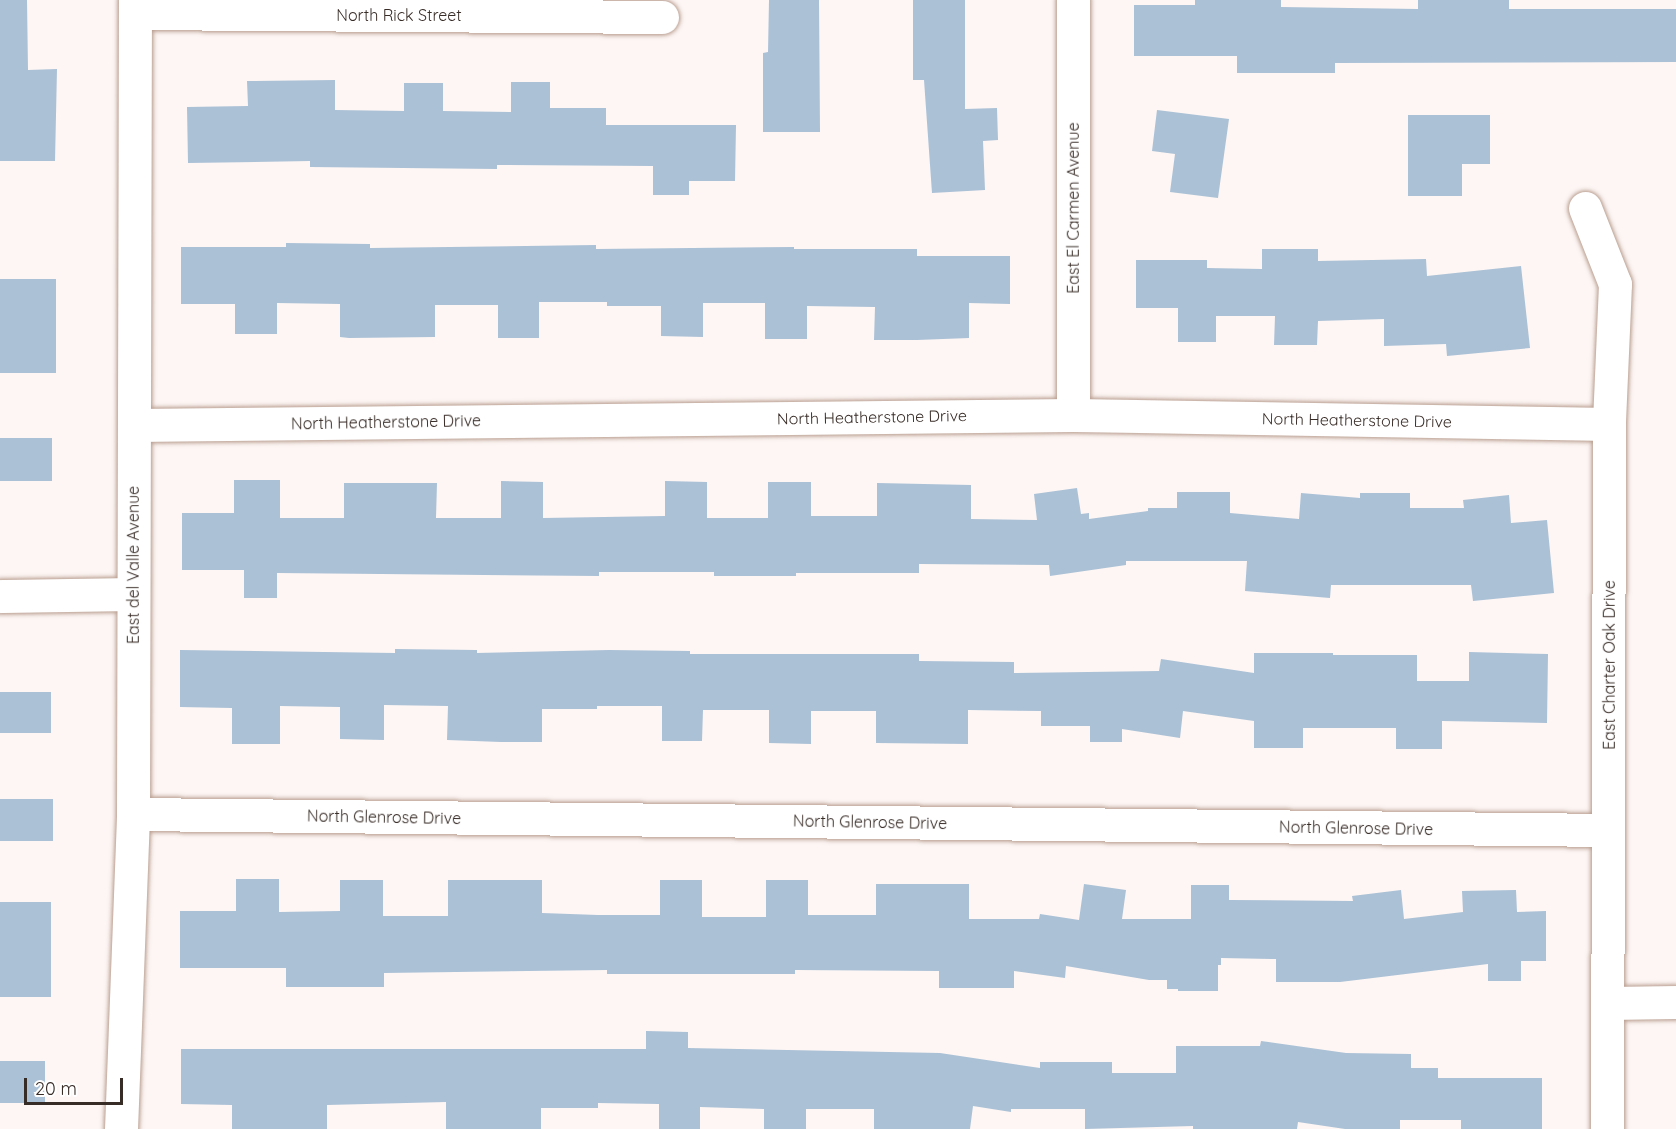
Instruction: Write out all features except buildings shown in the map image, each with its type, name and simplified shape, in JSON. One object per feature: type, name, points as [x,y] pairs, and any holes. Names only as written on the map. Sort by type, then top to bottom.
[{"type":"street","name":"East El Carmen Avenue","points":[[1073,0],[1073,415]]},
{"type":"street","name":"North Rick Street","points":[[135,7],[662,17]]},
{"type":"street","name":"East del Valle Avenue","points":[[121,1129],[132,814],[135,7]]},
{"type":"street","name":"East Charter Oak Drive","points":[[1585,208],[1616,284],[1609,424],[1606,1129]]},
{"type":"street","name":"North Heatherstone Drive","points":[[134,425],[1073,415],[1609,424]]},
{"type":"street","points":[[0,596],[133,594]]},
{"type":"street","name":"North Glenrose Drive","points":[[132,814],[1608,830]]},
{"type":"street","points":[[1608,1003],[1676,1002]]}]
